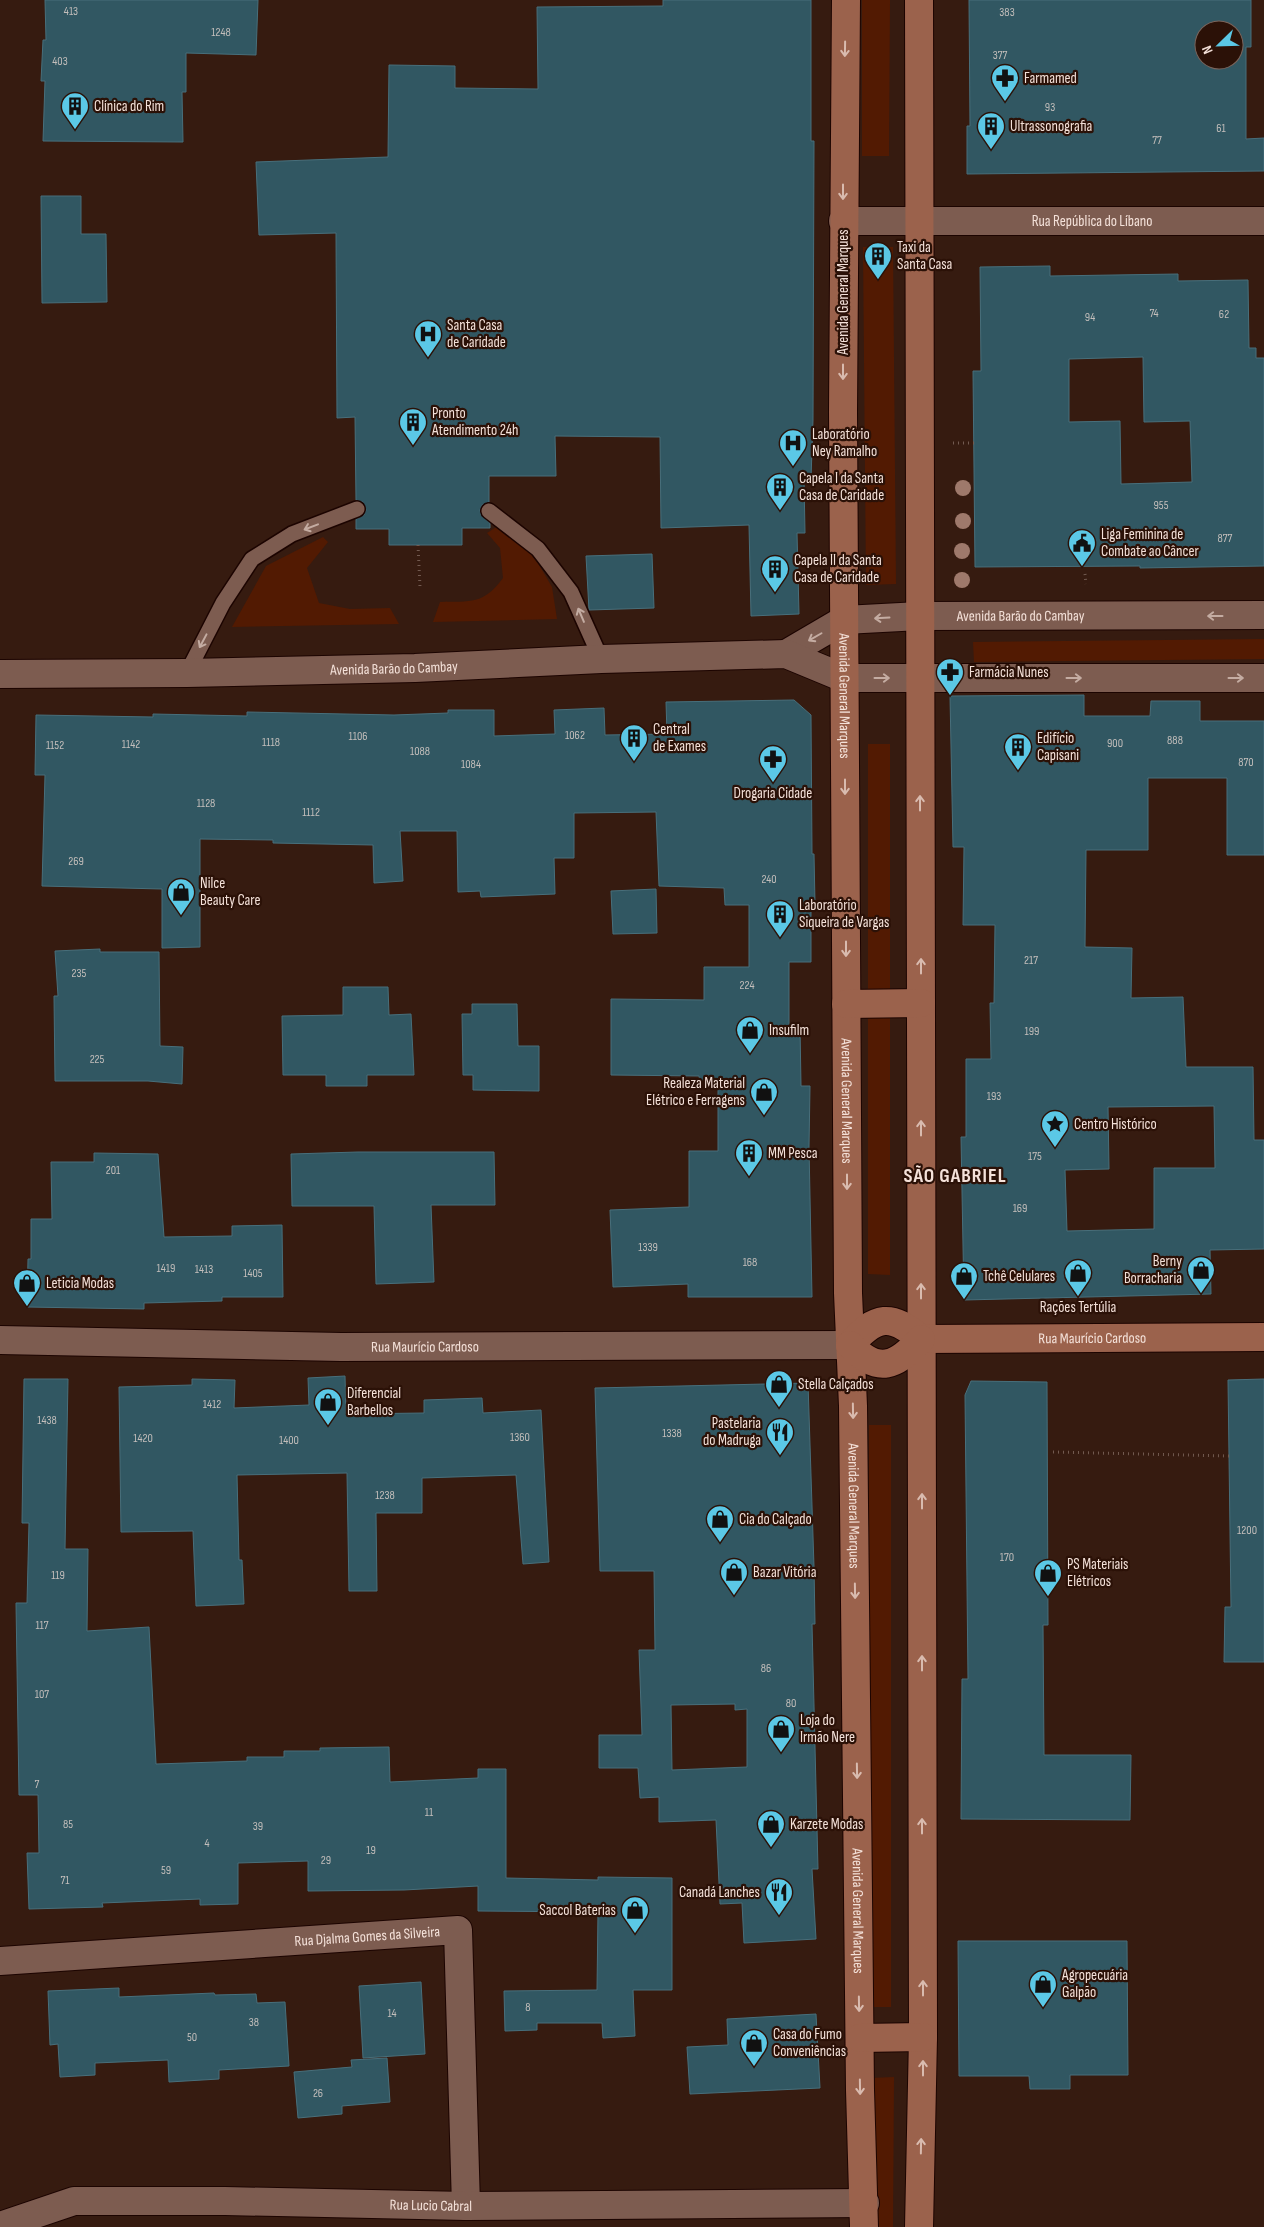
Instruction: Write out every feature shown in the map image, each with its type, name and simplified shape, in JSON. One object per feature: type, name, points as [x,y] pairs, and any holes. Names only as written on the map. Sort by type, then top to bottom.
[{"type":"main road","name":"Avenida General Marques","points":[[846,0],[843,221],[848,1283],[853,1406],[860,2038],[864,2215]]},
{"type":"main road","points":[[919,0],[923,2037],[919,2227]]},
{"type":"main road","points":[[846,1004],[921,1003]]},
{"type":"main road","points":[[893,1321],[906,1327],[921,1340],[906,1356],[890,1364],[873,1362],[858,1354],[850,1345],[863,1330],[875,1322],[893,1321]]},
{"type":"main road","name":"Rua Maurício Cardoso","points":[[921,1340],[1264,1337]]},
{"type":"main road","points":[[860,2038],[923,2037]]},
{"type":"street","name":"Rua República do Líbano","points":[[843,221],[1264,221]]},
{"type":"street","name":"Avenida Barão do Cambay","points":[[786,654],[844,620],[920,616],[1264,616]]},
{"type":"street","name":"Avenida Barão do Cambay","points":[[0,674],[187,674],[416,668],[786,654],[844,678],[1264,678]]},
{"type":"street","name":"Rua Maurício Cardoso","points":[[0,1340],[341,1347],[850,1345]]},
{"type":"street","name":"Rua Djalma Gomes da Silveira","points":[[0,1961],[458,1930],[466,2206]]},
{"type":"street","name":"Rua Lucio Cabral","points":[[0,2226],[74,2202],[225,2201],[864,2215]]},
{"type":"lane","points":[[187,674],[223,603],[252,559],[292,534],[356,510]]},
{"type":"lane","points":[[489,511],[538,549],[571,592],[601,660]]},
{"type":"path","points":[[945,442],[974,443]]},
{"type":"path","points":[[418,545],[420,587]]},
{"type":"path","points":[[1053,1452],[1229,1456]]},
{"type":"shaded area","points":[[862,0],[890,0],[889,156],[862,156]]},
{"type":"shaded area","points":[[863,247],[893,247],[896,584],[866,585]]},
{"type":"shaded area","points":[[501,524],[535,558],[552,587],[557,619],[433,622],[440,602],[476,600],[489,593],[503,578],[500,548],[487,533]]},
{"type":"shaded area","points":[[323,537],[328,542],[307,568],[319,603],[350,609],[390,608],[399,624],[232,627],[266,566]]},
{"type":"shaded area","points":[[1264,639],[1264,659],[974,662],[973,642]]},
{"type":"shaded area","points":[[868,744],[890,744],[890,1275],[868,1274]]},
{"type":"shaded area","points":[[869,1425],[891,1425],[891,2007],[868,2007]]},
{"type":"shaded area","points":[[894,2077],[893,2227],[870,2227],[870,2078]]},
{"type":"building","points":[[45,0],[258,0],[256,55],[186,53],[186,92],[182,92],[183,142],[43,141],[45,81],[41,81],[43,40],[46,40]]},
{"type":"building","points":[[663,0],[811,0],[811,141],[814,141],[813,420],[811,479],[804,479],[805,533],[797,533],[799,614],[751,616],[749,525],[661,528],[660,437],[555,436],[556,476],[489,476],[489,502],[482,505],[480,510],[481,515],[490,523],[490,528],[462,528],[462,545],[389,545],[389,529],[356,529],[356,519],[364,515],[366,510],[363,502],[356,500],[355,417],[337,418],[336,233],[259,235],[256,162],[388,157],[389,65],[455,66],[455,88],[538,89],[537,7],[663,6]]},
{"type":"building","points":[[969,0],[1251,0],[1251,47],[1246,47],[1246,139],[1264,138],[1264,171],[967,174],[967,126],[970,126]]},
{"type":"building","points":[[41,196],[81,196],[81,234],[106,234],[107,302],[42,303]]},
{"type":"building","points":[[1050,266],[1050,276],[1178,274],[1178,281],[1248,280],[1249,348],[1256,348],[1256,358],[1264,358],[1264,566],[1140,568],[1140,566],[975,567],[973,371],[981,371],[980,267]],"holes":[[[1143,357],[1144,422],[1190,421],[1192,482],[1121,484],[1120,421],[1069,422],[1069,359]]]},
{"type":"building","points":[[652,554],[654,608],[589,610],[586,556]]},
{"type":"building","points":[[1084,695],[1084,716],[1150,716],[1151,701],[1200,701],[1200,721],[1264,721],[1264,855],[1227,855],[1227,778],[1148,778],[1148,850],[1086,850],[1085,947],[1132,948],[1131,998],[1183,997],[1186,1067],[1253,1067],[1254,1140],[1264,1140],[1264,1249],[1210,1250],[1211,1294],[964,1300],[961,1137],[966,1137],[966,1059],[991,1059],[990,1003],[994,1003],[995,925],[963,925],[964,847],[953,847],[950,696]],"holes":[[[1214,1106],[1215,1168],[1154,1168],[1154,1229],[1067,1231],[1065,1170],[1109,1169],[1108,1107]]]},
{"type":"building","points":[[794,700],[811,715],[812,854],[814,854],[815,904],[811,904],[811,962],[789,962],[789,1027],[800,1027],[801,1086],[810,1086],[809,1147],[812,1297],[688,1297],[688,1284],[613,1287],[610,1210],[689,1207],[689,1151],[718,1151],[718,1081],[700,1082],[699,1076],[611,1075],[611,999],[704,1000],[704,967],[749,967],[749,905],[725,905],[724,888],[659,886],[656,812],[574,813],[574,858],[554,858],[555,894],[481,897],[480,891],[458,892],[457,831],[400,831],[403,881],[374,883],[373,845],[273,843],[273,840],[200,839],[200,947],[162,948],[162,889],[42,886],[45,775],[35,775],[36,715],[153,717],[153,714],[247,716],[247,712],[394,715],[448,713],[448,710],[494,710],[494,736],[555,734],[554,710],[604,708],[605,735],[667,734],[666,702]]},
{"type":"building","points":[[656,889],[657,933],[613,934],[611,891]]},
{"type":"building","points":[[100,949],[100,952],[159,952],[160,1046],[183,1047],[182,1084],[148,1081],[55,1081],[54,996],[58,996],[55,951]]},
{"type":"building","points":[[343,987],[388,987],[389,1015],[411,1014],[414,1075],[367,1075],[367,1086],[326,1086],[326,1075],[283,1075],[282,1016],[343,1015]]},
{"type":"building","points":[[472,1004],[517,1004],[518,1046],[539,1046],[539,1091],[473,1090],[473,1075],[463,1075],[462,1014],[472,1014]]},
{"type":"building","points":[[494,1152],[495,1205],[431,1205],[434,1282],[376,1284],[374,1206],[292,1206],[291,1154]]},
{"type":"building","points":[[94,1153],[158,1154],[164,1237],[232,1236],[232,1226],[282,1225],[283,1297],[222,1297],[222,1301],[144,1303],[144,1309],[27,1307],[28,1259],[31,1259],[31,1219],[52,1219],[51,1162],[94,1162]]},
{"type":"building","points":[[345,1376],[346,1414],[424,1413],[424,1400],[482,1398],[483,1413],[541,1410],[549,1562],[523,1564],[516,1475],[422,1478],[422,1513],[376,1513],[377,1591],[349,1591],[347,1473],[237,1475],[239,1560],[242,1560],[244,1604],[196,1606],[193,1531],[121,1532],[119,1387],[192,1385],[192,1379],[235,1380],[234,1408],[309,1405],[308,1378]]},
{"type":"building","points":[[24,1379],[68,1379],[65,1549],[88,1549],[87,1631],[149,1627],[156,1764],[247,1761],[247,1757],[284,1757],[284,1751],[320,1751],[320,1748],[389,1747],[390,1782],[478,1778],[478,1769],[506,1769],[506,1878],[598,1880],[598,1877],[672,1878],[672,1990],[633,1990],[635,2036],[603,2038],[602,2023],[537,2023],[537,2030],[505,2031],[504,1991],[597,1990],[598,1912],[478,1911],[478,1886],[404,1890],[308,1891],[308,1861],[238,1863],[238,1904],[200,1905],[200,1899],[102,1903],[103,1907],[29,1909],[27,1853],[39,1853],[38,1795],[19,1795],[16,1603],[27,1603],[29,1523],[22,1523]]},
{"type":"building","points":[[1264,1379],[1264,1662],[1224,1662],[1225,1607],[1231,1607],[1228,1380]]},
{"type":"building","points":[[971,1381],[1047,1382],[1048,1625],[1043,1625],[1044,1755],[1131,1755],[1130,1820],[961,1819],[962,1679],[968,1679],[965,1395]]},
{"type":"building","points":[[808,1383],[815,1624],[812,1624],[818,1869],[812,1869],[816,1939],[744,1943],[742,1903],[720,1904],[716,1820],[659,1822],[659,1797],[640,1798],[638,1768],[599,1768],[599,1735],[642,1735],[639,1650],[655,1650],[654,1571],[600,1571],[595,1388]],"holes":[[[735,1704],[735,1710],[747,1709],[747,1767],[672,1770],[671,1705]]]},
{"type":"building","name":"Agropecuária Galpão","points":[[958,1941],[1127,1941],[1128,2075],[1070,2075],[1070,2089],[1030,2089],[1029,2076],[959,2076]]},
{"type":"building","points":[[421,1982],[425,2054],[363,2058],[359,1986]]},
{"type":"building","points":[[119,1988],[119,1997],[214,1993],[215,1995],[256,1994],[257,2003],[285,2002],[289,2066],[219,2070],[219,2079],[169,2082],[168,2060],[95,2063],[95,2075],[60,2077],[58,2044],[50,2045],[48,1991]]},
{"type":"building","name":"Casa do Fumo Conveniências","points":[[816,2014],[820,2088],[690,2094],[687,2047],[728,2045],[727,2019]]},
{"type":"building","points":[[387,2058],[390,2102],[342,2106],[342,2114],[298,2118],[294,2072],[352,2067],[351,2060]]},
{"type":"place","name":"Farmamed","points":[[1005,102]]},
{"type":"place","name":"Clínica do Rim","points":[[75,130]]},
{"type":"place","name":"Ultrassonografia","points":[[991,150]]},
{"type":"place","name":"Taxi da Santa Casa","points":[[878,280]]},
{"type":"place","name":"Santa Casa de Caridade","points":[[428,358]]},
{"type":"place","name":"Pronto Atendimento 24h","points":[[413,446]]},
{"type":"place","name":"Laboratório Ney Ramalho","points":[[793,467]]},
{"type":"place","name":"Capela I da Santa Casa de Caridade","points":[[780,511]]},
{"type":"place","name":"Liga Feminina de Combate ao Câncer","points":[[1082,567]]},
{"type":"place","name":"Capela II da Santa Casa de Caridade","points":[[775,593]]},
{"type":"place","name":"Farmácia Nunes","points":[[950,696]]},
{"type":"place","name":"Central de Exames","points":[[634,762]]},
{"type":"place","name":"Edifício Capisani","points":[[1018,771]]},
{"type":"place","name":"Drogaria Cidade","points":[[773,783]]},
{"type":"place","name":"Nilce Beauty Care","points":[[181,916]]},
{"type":"place","name":"Laboratório Siqueira de Vargas","points":[[780,938]]},
{"type":"place","name":"Insufilm","points":[[750,1054]]},
{"type":"place","name":"Realeza Material Elétrico e Ferragens","points":[[764,1116]]},
{"type":"place","name":"Centro Histórico","points":[[1055,1148]]},
{"type":"place","name":"MM Pesca","points":[[749,1177]]},
{"type":"place","name":"Berny Borracharia","points":[[1201,1294]]},
{"type":"place","name":"Rações Tertúlia","points":[[1078,1297]]},
{"type":"place","name":"Tchê Celulares","points":[[964,1300]]},
{"type":"place","name":"Leticia Modas","points":[[27,1307]]},
{"type":"place","name":"Stella Calçados","points":[[779,1408]]},
{"type":"place","name":"Diferencial Barbellos","points":[[328,1426]]},
{"type":"place","name":"Pastelaria do Madruga","points":[[780,1456]]},
{"type":"place","name":"Cia do Calçado","points":[[720,1543]]},
{"type":"place","name":"Bazar Vitória","points":[[734,1596]]},
{"type":"place","name":"PS Materiais Elétricos","points":[[1048,1597]]},
{"type":"place","name":"Loja do Irmão Nere","points":[[781,1753]]},
{"type":"place","name":"Karzete Modas","points":[[771,1848]]},
{"type":"place","name":"Canadá Lanches","points":[[779,1916]]},
{"type":"place","name":"Saccol Baterias","points":[[635,1934]]},
{"type":"place","name":"Agropecuária Galpão","points":[[1043,2008]]},
{"type":"place","name":"Casa do Fumo Conveniências","points":[[754,2067]]},
{"type":"district","name":"SÃO GABRIEL","points":[[955,1176]]}]
